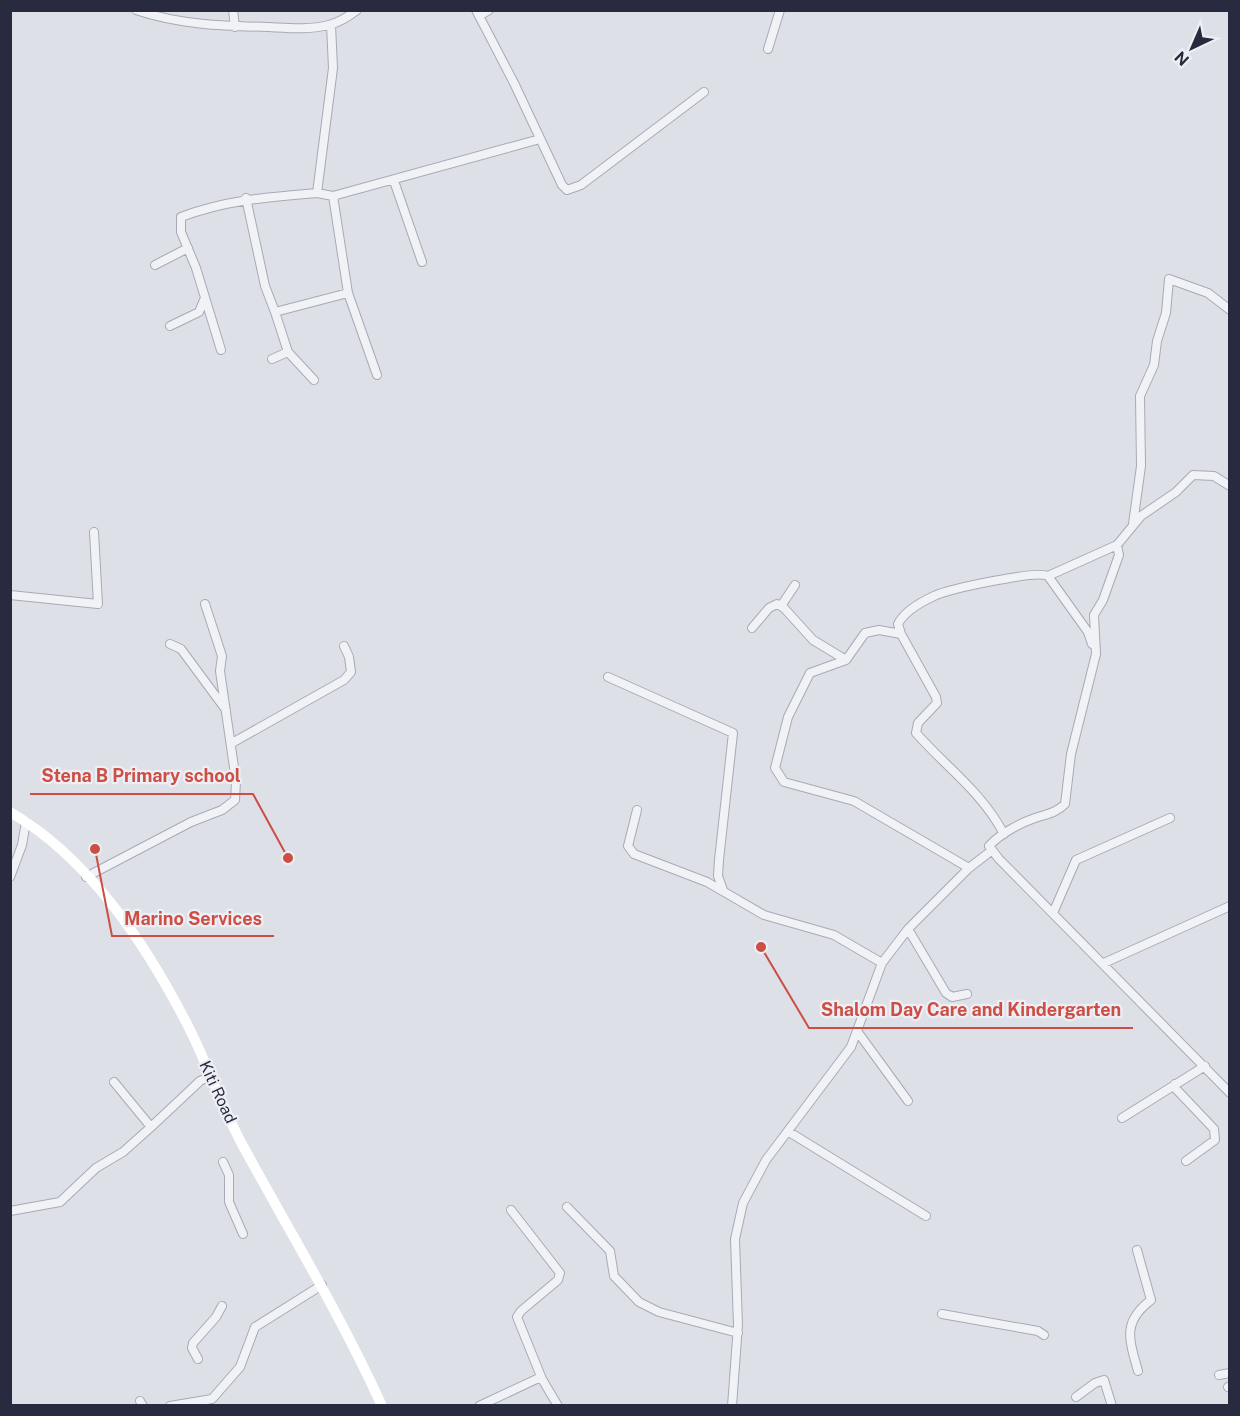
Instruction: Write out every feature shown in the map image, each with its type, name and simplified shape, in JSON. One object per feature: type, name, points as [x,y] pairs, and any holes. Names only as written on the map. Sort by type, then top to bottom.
[{"type":"street","points":[[136,10],[170,21],[234,27],[302,28],[331,25],[345,20],[357,10]]},
{"type":"street","points":[[233,10],[234,27]]},
{"type":"street","points":[[489,10],[477,13],[562,185],[567,190],[573,190],[704,92]]},
{"type":"street","points":[[768,49],[780,10]]},
{"type":"street","points":[[317,193],[333,68],[331,25]]},
{"type":"street","points":[[221,350],[181,232],[181,217],[210,206],[246,198],[317,193],[333,196],[540,139]]},
{"type":"street","points":[[394,181],[422,262]]},
{"type":"street","points":[[333,196],[348,293],[376,375]]},
{"type":"street","points":[[246,198],[265,286],[288,352],[314,380]]},
{"type":"street","points":[[154,265],[188,248]]},
{"type":"street","points":[[1133,524],[1141,466],[1140,396],[1154,365],[1157,341],[1166,313],[1170,279],[1208,293],[1230,310]]},
{"type":"street","points":[[275,312],[348,293]]},
{"type":"street","points":[[170,326],[199,312],[204,298]]},
{"type":"street","points":[[272,358],[288,352]]},
{"type":"street","points":[[1048,576],[1118,545],[1133,524],[1196,473],[1214,476],[1230,486]]},
{"type":"street","points":[[10,595],[98,604],[94,532]]},
{"type":"street","points":[[1118,545],[1119,555],[1103,600],[1094,615],[1096,654],[1071,754],[1065,804],[1053,813],[1030,820],[1004,834],[990,844],[991,851],[1230,1093]]},
{"type":"street","points":[[1004,834],[990,809],[916,733],[918,723],[934,707],[937,700],[934,690],[901,634],[898,624],[900,620],[934,596],[1019,577],[1043,574],[1048,576],[1088,632],[1096,654]]},
{"type":"street","points":[[780,606],[795,585]]},
{"type":"street","points":[[86,877],[191,822],[229,806],[235,800],[236,781],[232,743],[220,671],[222,656],[205,604]]},
{"type":"street","points":[[752,628],[770,608],[777,604],[813,640],[846,660]]},
{"type":"street","points":[[901,634],[879,630],[865,633],[846,660],[818,669],[805,679],[788,717],[775,768],[778,775],[789,784],[854,801],[969,868]]},
{"type":"street","points":[[170,644],[181,649],[227,711]]},
{"type":"street","points":[[232,743],[344,680],[351,672],[349,657],[344,646]]},
{"type":"street","points":[[608,677],[733,733],[719,860],[718,876],[723,890]]},
{"type":"street","points":[[637,810],[628,846],[634,854],[723,890],[764,915],[834,935],[882,963]]},
{"type":"street","name":"Kiti Road","points":[[10,812],[65,854],[121,917],[152,963],[187,1023],[242,1144],[351,1339],[382,1406]]},
{"type":"street","points":[[1053,914],[1076,860],[1170,818]]},
{"type":"street","points":[[10,878],[22,845],[26,822]]},
{"type":"street","points":[[732,1406],[738,1333],[734,1254],[737,1222],[743,1203],[766,1160],[845,1058],[882,963],[908,929],[969,868],[991,851]]},
{"type":"street","points":[[1104,963],[1230,906]]},
{"type":"street","points":[[908,929],[946,993],[952,997],[967,994]]},
{"type":"street","points":[[857,1031],[908,1101]]},
{"type":"street","points":[[1122,1118],[1205,1066]]},
{"type":"street","points":[[10,1211],[60,1202],[96,1168],[123,1152],[200,1081],[210,1076]]},
{"type":"street","points":[[114,1082],[151,1127]]},
{"type":"street","points":[[1175,1084],[1176,1089],[1214,1129],[1216,1135],[1215,1140],[1186,1161]]},
{"type":"street","points":[[789,1132],[926,1216]]},
{"type":"street","points":[[224,1162],[229,1175],[229,1202],[243,1234]]},
{"type":"street","points":[[567,1207],[610,1251],[614,1276],[639,1302],[658,1312],[738,1333]]},
{"type":"street","points":[[511,1210],[560,1274],[558,1280],[517,1317],[541,1377],[558,1406]]},
{"type":"street","points":[[1137,1250],[1151,1300],[1144,1305],[1129,1329],[1128,1340],[1138,1371]]},
{"type":"street","points":[[170,1406],[212,1399],[240,1367],[247,1355],[255,1327],[322,1285]]},
{"type":"street","points":[[198,1359],[192,1348],[193,1343],[216,1317],[222,1306]]},
{"type":"street","points":[[942,1314],[1038,1331],[1044,1335]]},
{"type":"street","points":[[1219,1375],[1230,1373]]},
{"type":"street","points":[[480,1406],[541,1377]]},
{"type":"street","points":[[1076,1397],[1089,1386],[1104,1380],[1112,1406]]},
{"type":"place","name":"Marino Services","points":[[95,849]]},
{"type":"place","name":"Stena B Primary school","points":[[288,858]]},
{"type":"place","name":"Shalom Day Care and Kindergarten","points":[[761,947]]}]
